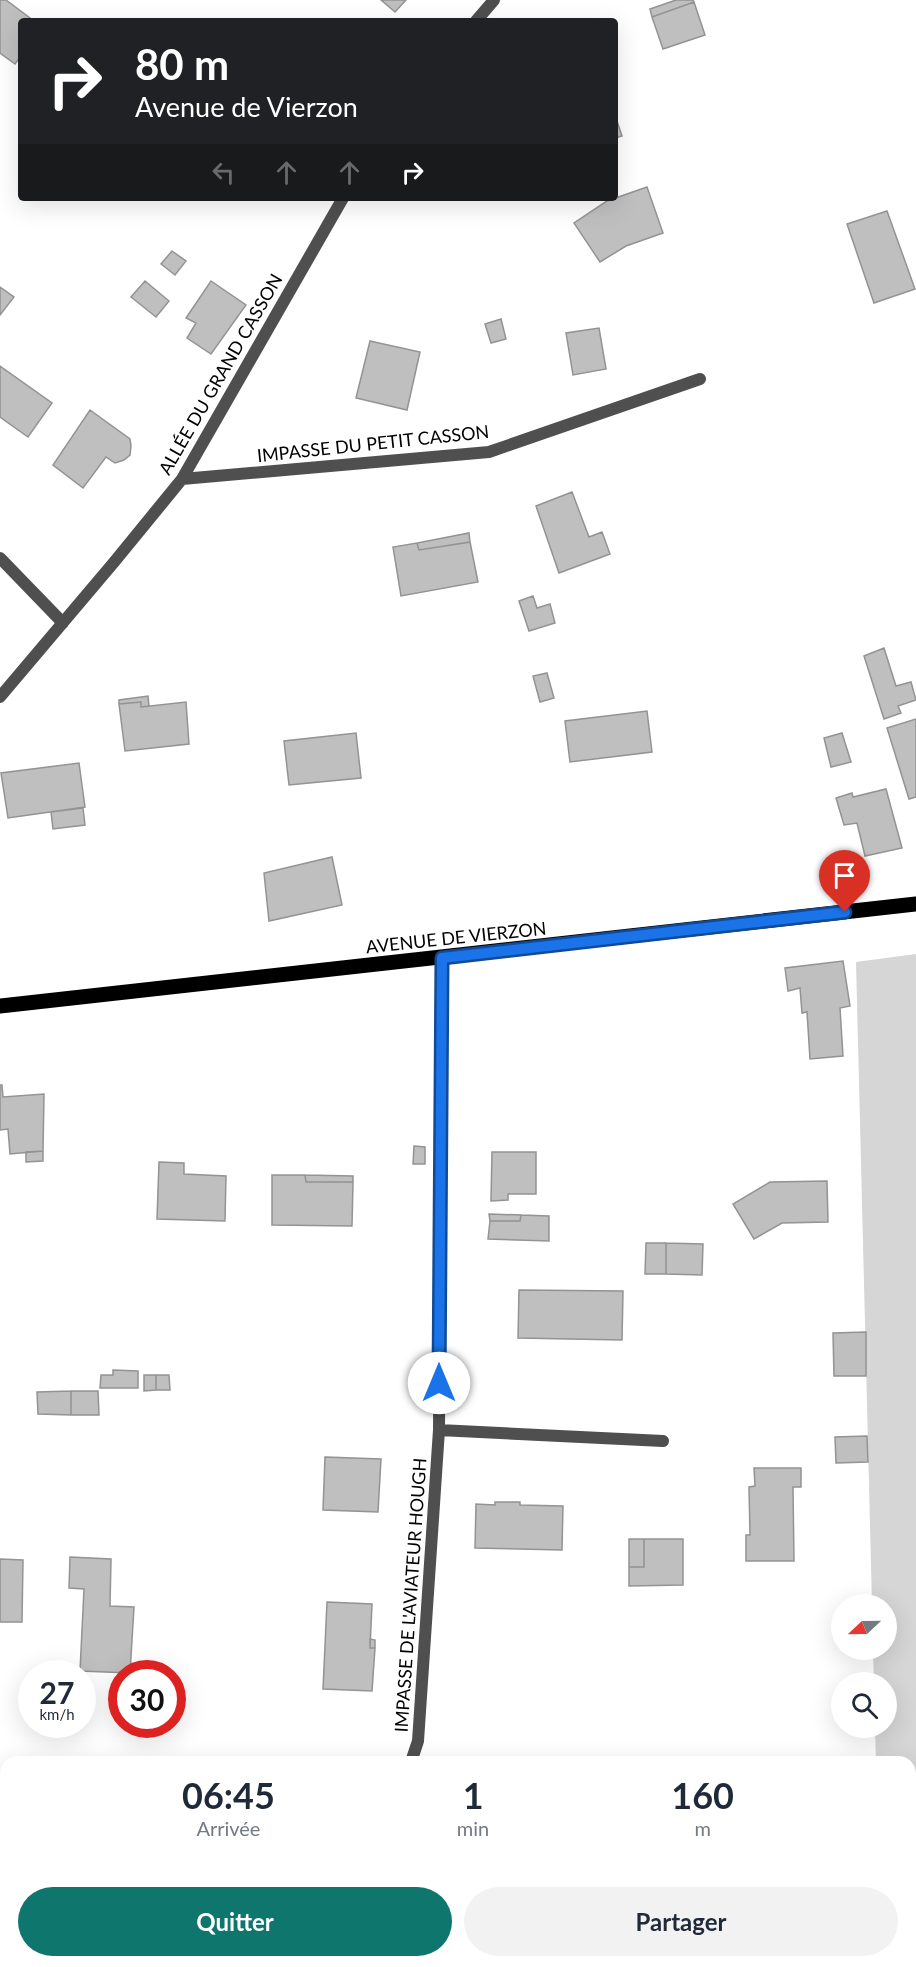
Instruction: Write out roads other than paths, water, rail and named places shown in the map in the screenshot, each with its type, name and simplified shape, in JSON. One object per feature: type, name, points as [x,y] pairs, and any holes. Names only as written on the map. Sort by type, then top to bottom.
[{"type":"main road","name":"AVENUE DE VIERZON","points":[[0,1006],[916,904]]},
{"type":"street","points":[[479,18],[494,0]]},
{"type":"street","name":"ALLÉE DU GRAND CASSON","points":[[0,697],[182,479],[342,201]]},
{"type":"street","name":"IMPASSE DU PETIT CASSON","points":[[182,479],[489,452],[700,379]]},
{"type":"street","points":[[0,558],[63,623]]},
{"type":"street","name":"IMPASSE DE L'AVIATEUR HOUGH","points":[[413,1756],[418,1741],[439,1430],[442,958]]},
{"type":"street","points":[[439,1430],[663,1441]]}]
